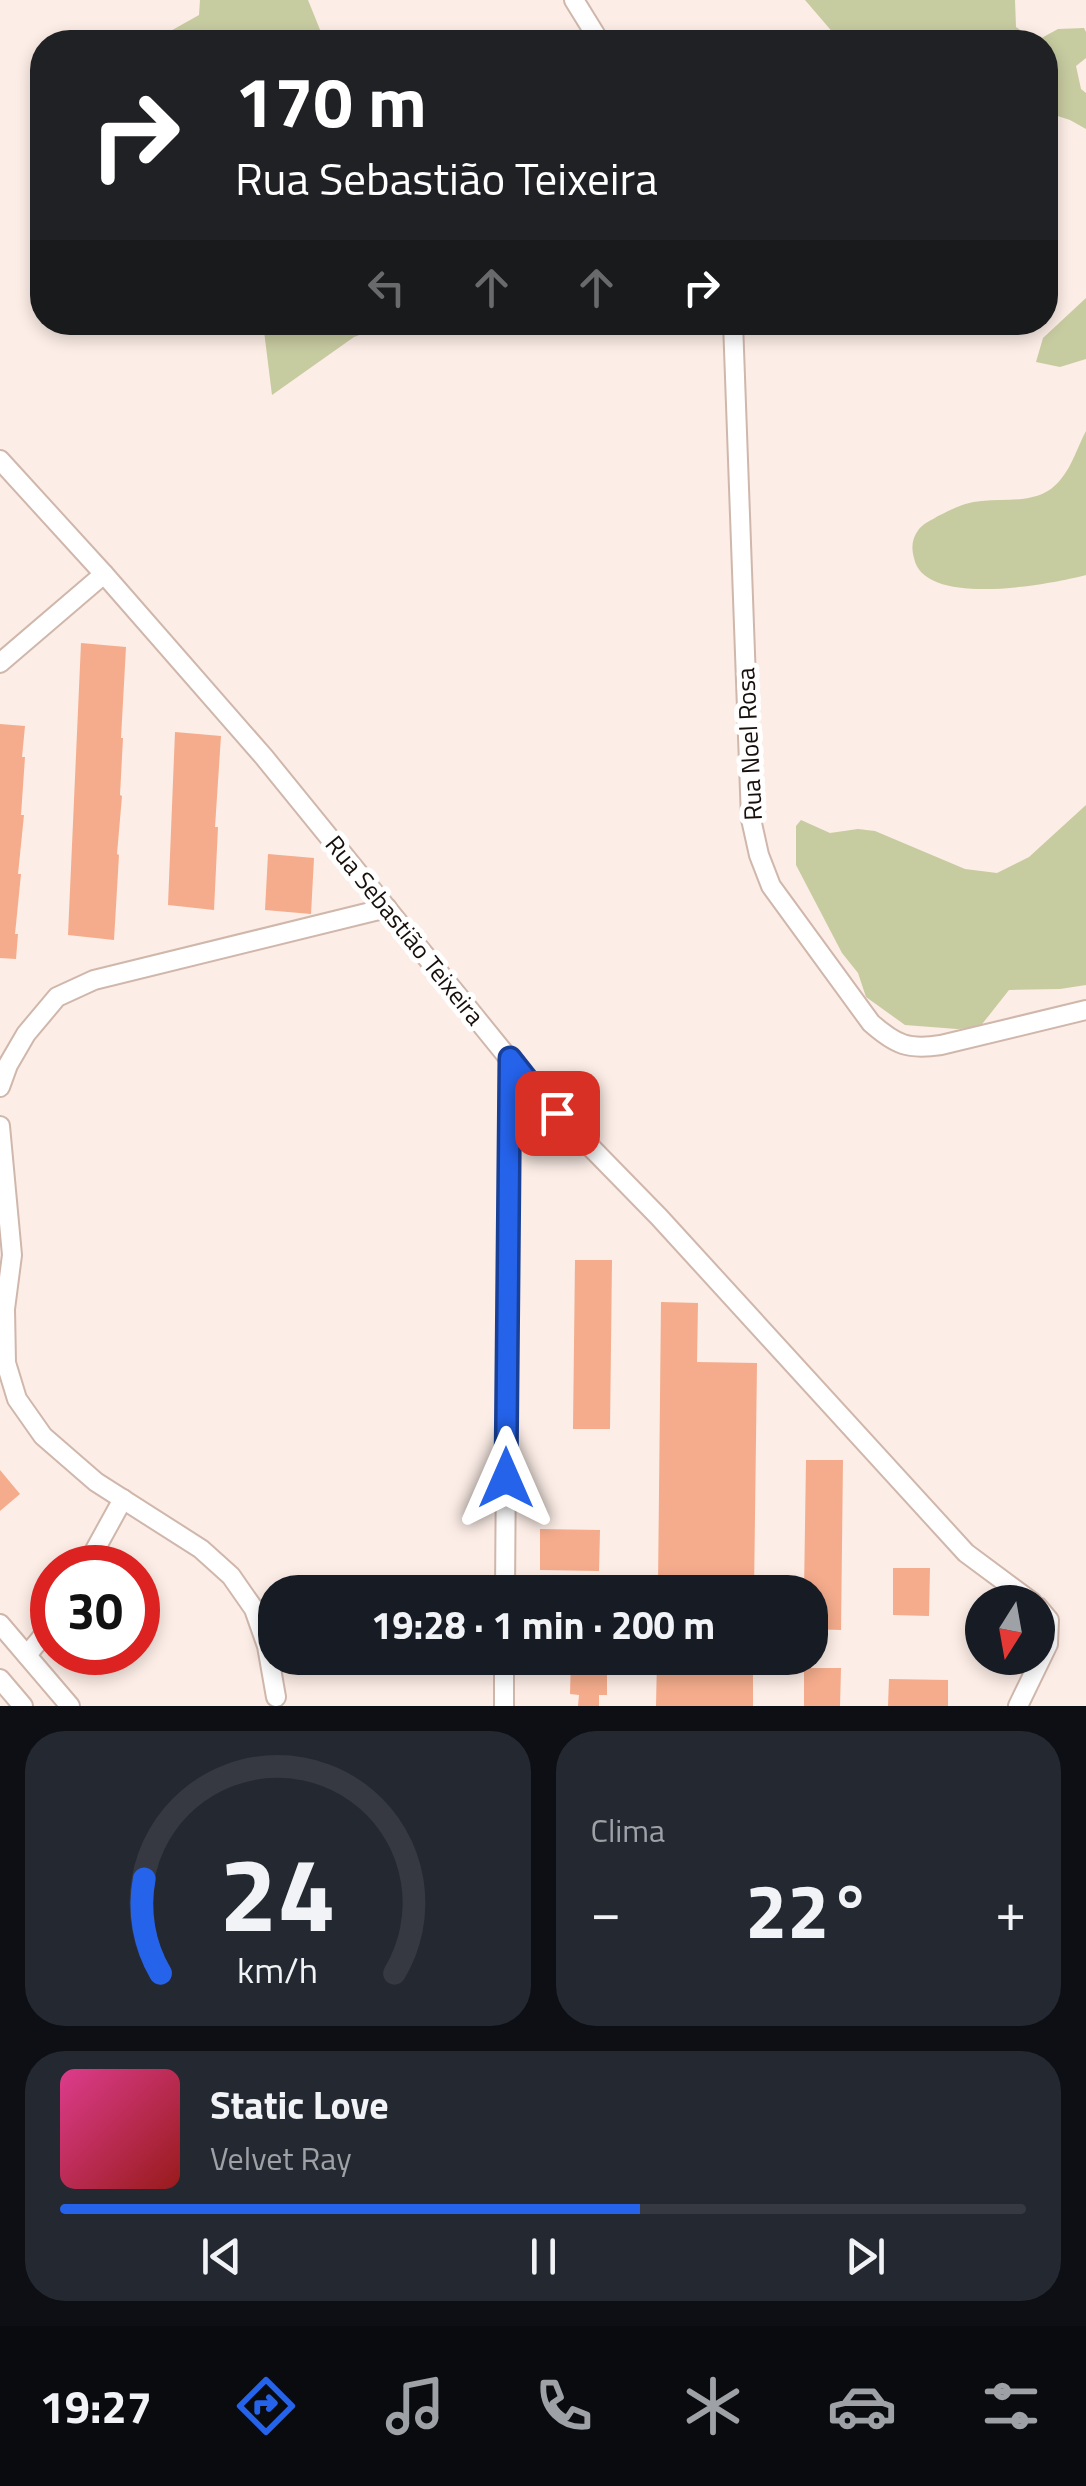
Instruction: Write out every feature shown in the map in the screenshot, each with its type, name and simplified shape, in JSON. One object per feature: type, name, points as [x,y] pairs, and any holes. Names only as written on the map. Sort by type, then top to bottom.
[{"type":"street","points":[[574,0],[593,30]]},
{"type":"street","name":"Rua Noel Rosa","points":[[734,335],[750,818],[758,855],[771,886],[871,1023],[889,1039],[917,1048],[941,1046],[1086,1010]]},
{"type":"street","name":"Rua Sebastião Teixeira","points":[[0,460],[264,757],[532,1086],[660,1217],[966,1553],[1007,1585]]},
{"type":"street","points":[[0,662],[104,574]]},
{"type":"street","points":[[0,1087],[26,1034],[57,997],[94,980],[388,908]]},
{"type":"street","points":[[505,1575],[510,1058]]},
{"type":"street","points":[[0,1126],[12,1255],[4,1309],[6,1363],[17,1398],[43,1436],[96,1482],[201,1549],[232,1576],[254,1608],[276,1696]]},
{"type":"street","points":[[97,1545],[122,1499]]},
{"type":"street","points":[[0,1624],[70,1706]]},
{"type":"street","points":[[27,1656],[30,1652]]},
{"type":"street","points":[[504,1675],[504,1706]]},
{"type":"street","points":[[1018,1706],[1033,1675]]},
{"type":"street","points":[[0,1679],[22,1706]]},
{"type":"green space","points":[[200,0],[308,0],[320,30],[172,30],[199,15]]},
{"type":"green space","points":[[805,0],[1015,0],[1016,27],[1020,30],[831,30]]},
{"type":"green space","points":[[1084,28],[1086,58],[1076,66],[1081,89],[1086,93],[1086,129],[1058,116],[1056,30]]},
{"type":"green space","points":[[1086,298],[1086,359],[1060,367],[1036,362],[1043,338],[1058,335],[1058,324]]},
{"type":"green space","points":[[265,335],[359,335],[354,337],[272,395]]},
{"type":"green space","points":[[1086,431],[1086,575],[991,589],[940,583],[923,574],[913,550],[921,527],[959,506],[1044,493],[1065,474]]},
{"type":"green space","points":[[1086,805],[1086,985],[1009,990],[979,1028],[905,1025],[866,997],[858,973],[842,953],[796,865],[796,826],[801,820],[830,833],[875,831],[965,869],[997,873],[1029,857]]},
{"type":"building","points":[[81,643],[126,647],[114,940],[68,935]]},
{"type":"building","points":[[0,724],[25,726],[16,959],[0,958]]},
{"type":"building","points":[[175,732],[221,736],[214,910],[168,905]]},
{"type":"building","points":[[268,854],[314,858],[311,914],[265,910]]},
{"type":"building","points":[[575,1260],[612,1260],[610,1429],[573,1429]]},
{"type":"building","points":[[661,1302],[698,1303],[697,1362],[757,1363],[754,1575],[658,1575]]},
{"type":"building","points":[[806,1460],[843,1460],[841,1630],[828,1630],[828,1575],[804,1575]]},
{"type":"building","points":[[0,1470],[20,1494],[0,1511]]},
{"type":"building","points":[[540,1529],[600,1530],[599,1571],[540,1570]]},
{"type":"building","points":[[893,1568],[930,1568],[929,1616],[893,1615]]},
{"type":"building","points":[[828,1668],[841,1668],[840,1706],[804,1706],[804,1675],[828,1675]]},
{"type":"building","points":[[571,1675],[607,1675],[607,1695],[599,1695],[599,1706],[578,1706],[579,1695],[570,1694]]},
{"type":"building","points":[[657,1675],[753,1675],[753,1706],[656,1706]]},
{"type":"building","points":[[889,1679],[948,1680],[948,1706],[888,1706]]},
{"type":"route","points":[[506,1478],[510,1058],[557,1113]]}]
